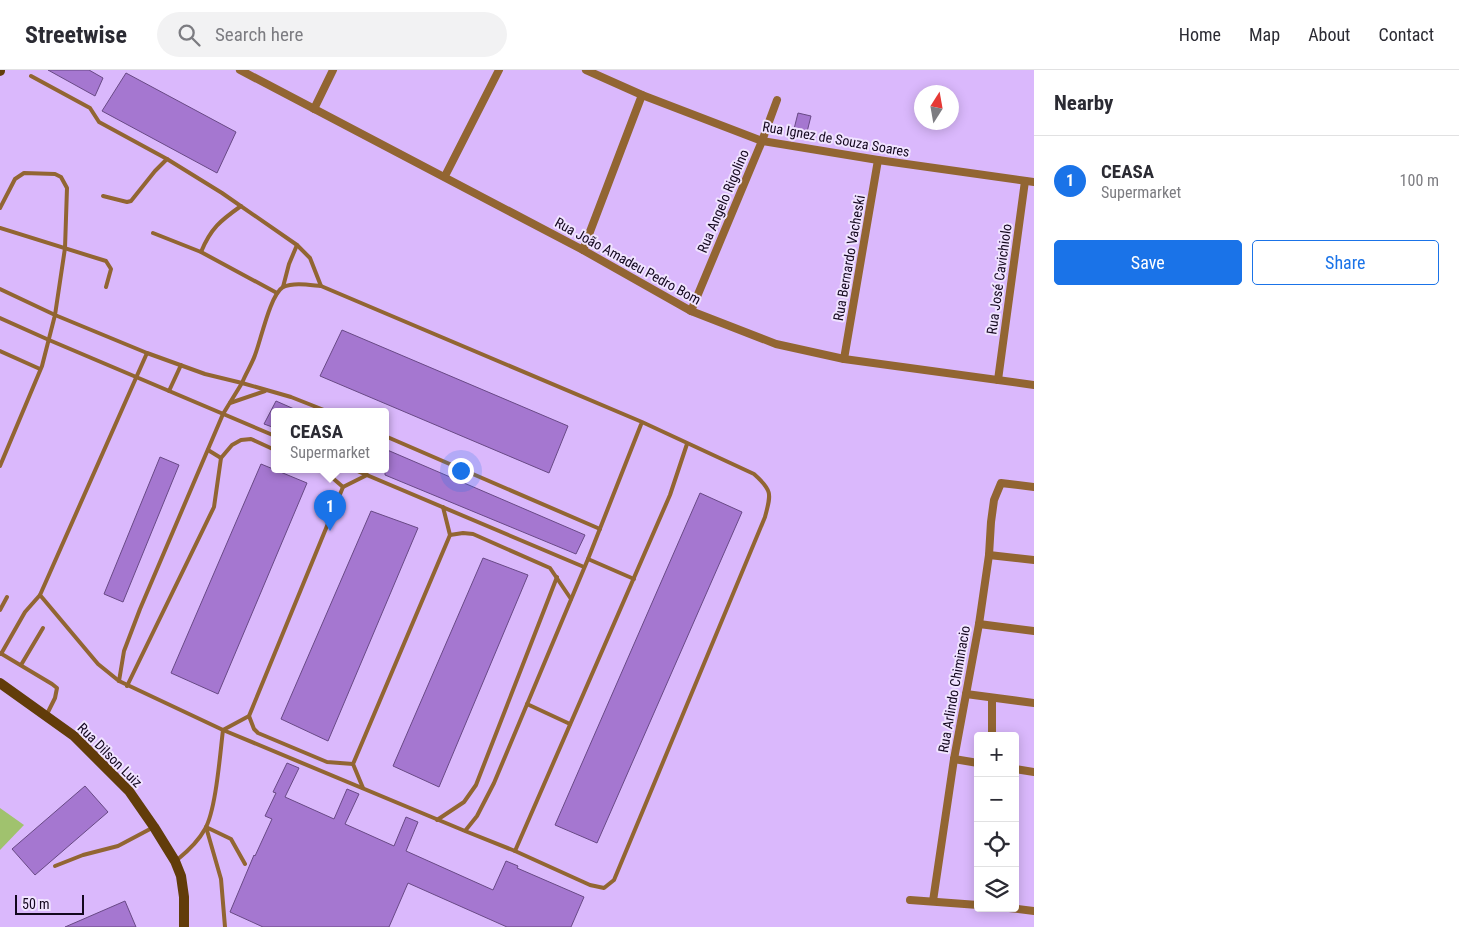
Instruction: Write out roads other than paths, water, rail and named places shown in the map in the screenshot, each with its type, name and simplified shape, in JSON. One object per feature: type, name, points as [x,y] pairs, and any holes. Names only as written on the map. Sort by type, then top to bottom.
[{"type":"street","name":"Rua João Amadeu Pedro Bom","points":[[240,70],[445,176],[583,250],[691,311],[776,344],[844,359],[1034,385]]},
{"type":"street","points":[[314,109],[334,70]]},
{"type":"street","points":[[445,176],[499,70]]},
{"type":"street","name":"Rua Ignez de Souza Soares","points":[[586,70],[642,95],[762,141],[1034,182]]},
{"type":"street","points":[[583,250],[642,95]]},
{"type":"street","name":"Rua Angelo Rigolino","points":[[691,311],[762,141],[777,100]]},
{"type":"street","name":"Rua Bernardo Vacheski","points":[[844,359],[878,160]]},
{"type":"street","name":"Rua José Cavichiolo","points":[[998,380],[1025,181]]},
{"type":"street","name":"Rua Arlindo Chiminacio","points":[[933,901],[954,760],[979,624],[989,554],[990,522],[994,500],[1002,483],[1034,487]]},
{"type":"street","points":[[989,554],[1034,560]]},
{"type":"street","points":[[979,624],[1034,631]]},
{"type":"street","name":"Rua Dilson Luiz","points":[[0,684],[74,736],[129,791],[175,861],[184,897],[184,927]]},
{"type":"street","points":[[966,694],[1034,703]]},
{"type":"street","points":[[992,698],[992,732]]},
{"type":"street","points":[[954,760],[974,762]]},
{"type":"street","points":[[1019,770],[1034,772]]},
{"type":"street","points":[[910,900],[974,905]]},
{"type":"street","points":[[1019,909],[1034,911]]},
{"type":"lane","points":[[31,76],[90,108],[99,122],[167,159],[241,206],[297,245],[310,258],[321,286]]},
{"type":"lane","points":[[103,196],[127,202],[131,201],[155,170],[167,159]]},
{"type":"lane","points":[[0,208],[15,179],[24,173],[55,174],[61,177],[67,188],[65,248],[55,315],[49,340],[40,369],[0,466]]},
{"type":"lane","points":[[201,252],[206,240],[218,222],[241,206]]},
{"type":"lane","points":[[0,228],[106,261],[110,264],[111,268],[106,287]]},
{"type":"lane","points":[[153,233],[201,252],[277,293]]},
{"type":"lane","points":[[119,681],[124,651],[223,414],[242,383],[255,356],[271,305],[277,293],[283,287],[289,264],[297,245]]},
{"type":"lane","points":[[40,595],[98,664],[128,686],[223,730],[514,851],[590,885],[604,888],[614,880],[765,517],[770,497],[766,485],[754,474],[642,422],[321,286],[301,284],[283,287]]},
{"type":"lane","points":[[0,289],[55,315],[147,353],[205,374],[292,397],[319,408]]},
{"type":"lane","points":[[0,318],[271,434]]},
{"type":"lane","points":[[0,351],[40,369]]},
{"type":"lane","points":[[46,716],[55,698],[56,688],[1,653],[26,612],[40,595],[147,353]]},
{"type":"lane","points":[[169,391],[181,365]]},
{"type":"lane","points":[[230,403],[268,390]]},
{"type":"lane","points":[[465,831],[477,816],[494,783],[588,559],[642,422]]},
{"type":"lane","points":[[389,438],[600,529]]},
{"type":"lane","points":[[128,686],[214,507],[221,458],[232,445],[241,440],[251,439],[271,448]]},
{"type":"lane","points":[[514,851],[670,495],[687,444]]},
{"type":"lane","points":[[208,450],[221,458]]},
{"type":"lane","points":[[326,473],[343,487]]},
{"type":"lane","points":[[362,473],[584,567]]},
{"type":"lane","points":[[223,730],[249,716],[343,487],[367,475]]},
{"type":"lane","points":[[363,788],[353,764],[450,536],[443,507]]},
{"type":"lane","points":[[450,536],[462,533],[473,534],[550,568],[571,599]]},
{"type":"lane","points":[[588,559],[634,579]]},
{"type":"lane","points":[[438,820],[464,802],[476,785],[557,577]]},
{"type":"lane","points":[[0,610],[7,597]]},
{"type":"lane","points":[[20,665],[43,628]]},
{"type":"lane","points":[[527,704],[570,724]]},
{"type":"lane","points":[[249,716],[254,729],[258,733],[327,762],[353,764]]},
{"type":"lane","points":[[175,861],[192,848],[206,828],[212,812],[223,730]]},
{"type":"lane","points":[[55,866],[83,855],[118,846],[154,827]]},
{"type":"lane","points":[[206,828],[231,839],[245,864]]},
{"type":"lane","points":[[206,828],[220,879],[225,927]]},
{"type":"place","name":"CEASA","points":[[330,531]]}]
